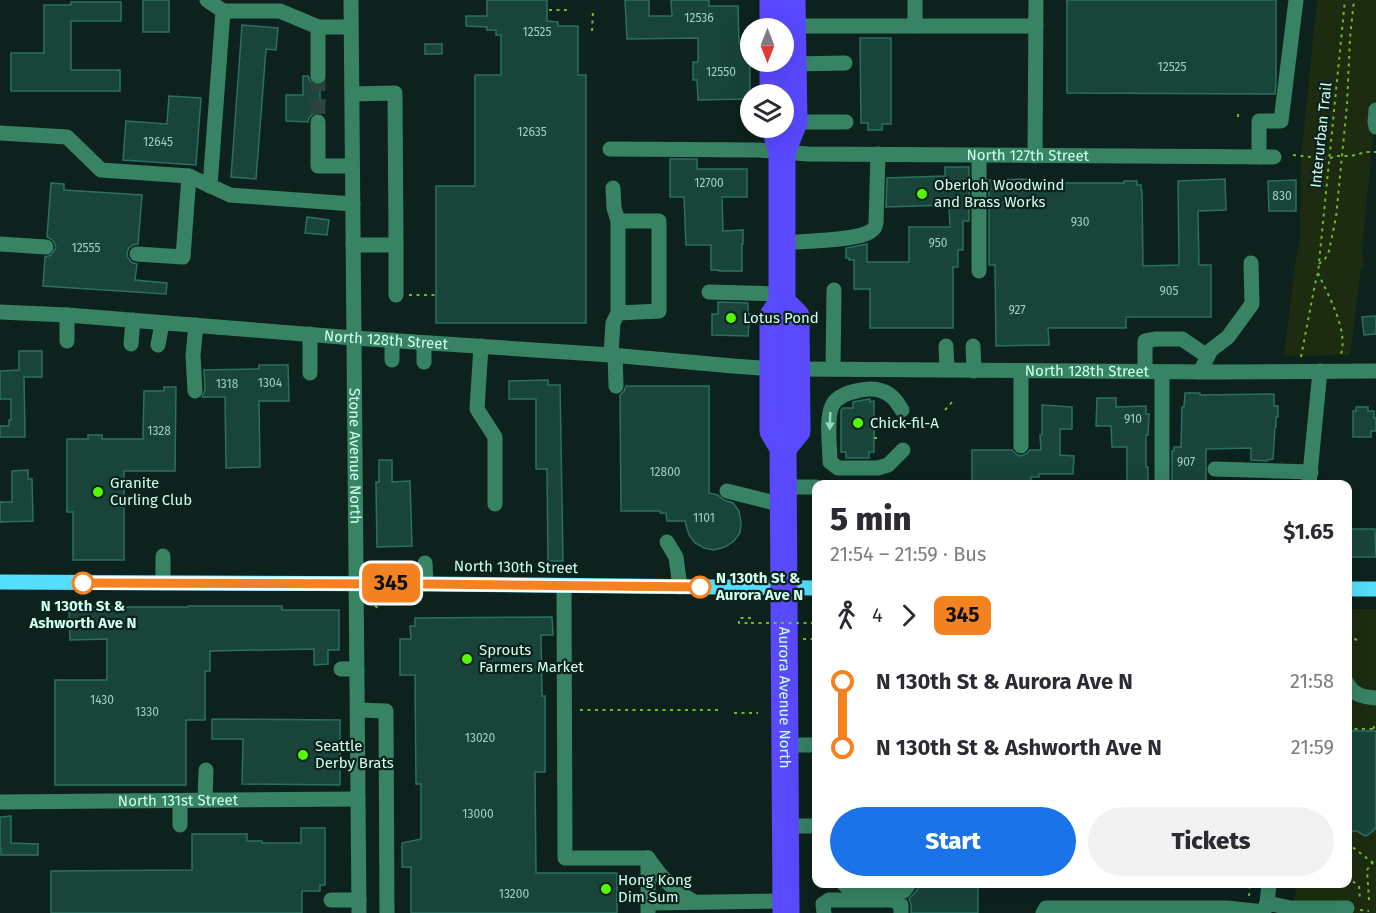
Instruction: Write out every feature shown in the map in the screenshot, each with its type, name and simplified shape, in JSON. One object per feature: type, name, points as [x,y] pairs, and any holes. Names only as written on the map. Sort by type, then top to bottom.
[{"type":"highway","name":"Aurora Avenue North","points":[[772,0],[786,18]]},
{"type":"highway","name":"Aurora Avenue North","points":[[783,138],[782,298],[773,316],[785,369],[773,431],[783,448],[786,907]]},
{"type":"main road","name":"North 130th Street","points":[[0,582],[812,588]]},
{"type":"main road","points":[[1352,589],[1376,589]]},
{"type":"street","points":[[207,0],[223,11],[280,11],[318,27],[351,27]]},
{"type":"street","name":"Stone Avenue North","points":[[351,0],[359,906]]},
{"type":"street","points":[[915,0],[915,26]]},
{"type":"street","points":[[1035,156],[1036,0]]},
{"type":"street","name":"North 127th Street","points":[[788,138],[808,154],[841,147],[878,154],[1266,157],[1259,121],[1281,121],[1296,0]]},
{"type":"street","points":[[210,186],[223,11]]},
{"type":"street","points":[[794,18],[915,26],[1036,26]]},
{"type":"street","points":[[318,27],[318,76]]},
{"type":"street","points":[[794,63],[845,63]]},
{"type":"street","points":[[352,94],[395,93],[396,295]]},
{"type":"street","points":[[1376,110],[1376,127]]},
{"type":"street","points":[[318,122],[318,166],[352,166]]},
{"type":"street","points":[[794,132],[846,122]]},
{"type":"street","points":[[0,133],[66,138],[101,170],[189,176],[230,195],[353,204]]},
{"type":"street","points":[[610,149],[758,150],[777,138]]},
{"type":"street","points":[[782,243],[851,237],[870,232],[876,223],[878,154]]},
{"type":"street","points":[[979,155],[979,271]]},
{"type":"street","points":[[137,254],[183,257],[189,176]]},
{"type":"street","points":[[613,188],[614,208],[618,222],[618,312],[613,323],[616,386]]},
{"type":"street","points":[[618,222],[659,221],[659,311],[618,312]]},
{"type":"street","points":[[0,244],[46,247]]},
{"type":"street","points":[[353,245],[396,245]]},
{"type":"street","points":[[1200,372],[1210,350],[1228,337],[1252,304],[1251,263]]},
{"type":"street","points":[[833,369],[834,290]]},
{"type":"street","points":[[709,292],[782,298]]},
{"type":"street","name":"North 128th Street","points":[[0,312],[613,355],[733,373],[785,369],[1376,371]]},
{"type":"street","points":[[66,341],[67,315]]},
{"type":"street","points":[[131,344],[133,321]]},
{"type":"street","points":[[159,345],[162,323]]},
{"type":"street","points":[[195,391],[193,355],[196,325]]},
{"type":"street","points":[[310,334],[310,373]]},
{"type":"street","points":[[1145,371],[1145,341],[1182,339],[1207,356]]},
{"type":"street","points":[[392,340],[392,360]]},
{"type":"street","points":[[424,343],[424,362]]},
{"type":"street","points":[[481,346],[477,409],[495,437],[495,504]]},
{"type":"street","points":[[946,346],[947,370]]},
{"type":"street","points":[[973,346],[974,371]]},
{"type":"street","points":[[1021,371],[1021,447]]},
{"type":"street","points":[[1215,469],[1310,478],[1320,371]]},
{"type":"street","points":[[1162,372],[1162,480]]},
{"type":"street","points":[[898,415],[893,397],[881,390],[852,391],[832,404],[829,415],[830,462],[838,468],[878,468],[888,465],[903,450]]},
{"type":"street","points":[[728,491],[783,496],[812,488]]},
{"type":"street","points":[[667,542],[676,557],[680,587]]},
{"type":"street","points":[[163,556],[163,583]]},
{"type":"street","points":[[425,563],[426,584]]},
{"type":"street","points":[[564,586],[565,858],[648,858]]},
{"type":"street","points":[[340,669],[357,669]]},
{"type":"street","points":[[1352,691],[1355,694],[1376,698]]},
{"type":"street","points":[[357,710],[386,711],[387,913]]},
{"type":"street","points":[[785,745],[812,745]]},
{"type":"street","points":[[205,800],[206,770]]},
{"type":"street","name":"North 131st Street","points":[[0,802],[205,800],[358,792],[386,786]]},
{"type":"street","points":[[180,801],[180,825]]},
{"type":"street","points":[[786,826],[812,826]]},
{"type":"street","points":[[648,858],[660,875],[677,892],[696,902]]},
{"type":"street","points":[[648,858],[648,908],[696,902],[786,907]]},
{"type":"street","points":[[847,888],[850,891],[904,891],[906,888]]},
{"type":"street","points":[[1265,909],[1268,888]]},
{"type":"street","points":[[331,900],[359,906]]},
{"type":"street","points":[[824,913],[824,904],[830,900],[893,900],[901,905],[901,913]]},
{"type":"street","points":[[679,913],[696,902]]},
{"type":"street","points":[[1043,913],[1046,908],[1265,909],[1353,904]]},
{"type":"path","name":"Interurban Trail","points":[[1300,357],[1318,273],[1345,0]]},
{"type":"path","points":[[1319,264],[1329,251],[1336,218],[1354,0]]},
{"type":"path","points":[[549,10],[570,10]]},
{"type":"path","points":[[592,31],[593,11]]},
{"type":"path","points":[[587,20],[592,20]]},
{"type":"path","points":[[1238,114],[1238,120]]},
{"type":"path","points":[[1293,155],[1329,159],[1335,156],[1376,152]]},
{"type":"path","name":"Interurban Trail","points":[[1318,273],[1339,322],[1343,342],[1341,357]]},
{"type":"path","points":[[396,295],[436,295]]},
{"type":"path","points":[[945,410],[952,402]]},
{"type":"path","points":[[881,419],[898,415]]},
{"type":"path","points":[[370,563],[375,563],[376,567]]},
{"type":"path","points":[[381,601],[383,606]]},
{"type":"path","points":[[375,606],[380,609]]},
{"type":"path","points":[[751,621],[739,618],[739,623],[751,621],[812,623]]},
{"type":"path","points":[[1352,638],[1358,640]]},
{"type":"path","points":[[576,710],[718,710]]},
{"type":"path","points":[[734,713],[758,713]]},
{"type":"path","points":[[1352,729],[1374,729],[1376,723]]},
{"type":"path","points":[[1352,847],[1372,862]]},
{"type":"path","points":[[1369,900],[1367,870],[1376,858]]},
{"type":"path","points":[[1352,881],[1359,886],[1353,904]]},
{"type":"green space","points":[[1317,0],[1376,0],[1376,110],[1362,248],[1364,268],[1361,269],[1350,355],[1284,356],[1295,263],[1300,240],[1301,157]]},
{"type":"green space","points":[[1352,609],[1376,609],[1376,913],[1293,913],[1296,888],[1352,888]]},
{"type":"building","points":[[143,0],[169,0],[169,32],[143,32]]},
{"type":"building","points":[[487,0],[547,0],[547,21],[558,22],[558,26],[578,26],[578,75],[586,75],[586,323],[436,323],[436,186],[475,186],[475,75],[501,75],[501,35],[496,35],[496,30],[487,30],[487,27],[466,26],[466,16],[487,16]]},
{"type":"building","points":[[625,0],[649,0],[649,16],[672,16],[671,0],[709,0],[709,6],[738,6],[740,72],[750,72],[750,84],[740,84],[740,99],[698,100],[697,80],[693,80],[693,62],[698,62],[698,38],[627,39]]},
{"type":"building","points":[[1067,0],[1276,0],[1275,94],[1067,93]]},
{"type":"building","points":[[71,2],[121,2],[121,21],[71,21],[71,70],[120,70],[120,91],[11,91],[11,53],[44,53],[44,5],[71,5]]},
{"type":"building","points":[[242,25],[278,28],[276,50],[266,49],[256,179],[231,177]]},
{"type":"building","points":[[860,38],[891,38],[891,124],[882,124],[882,130],[868,130],[868,123],[861,123]]},
{"type":"building","points":[[425,44],[442,44],[442,54],[425,54]]},
{"type":"building","points":[[303,76],[308,76],[314,85],[320,85],[320,113],[313,114],[308,122],[286,121],[286,95],[303,95]]},
{"type":"building","points":[[169,96],[201,98],[196,165],[123,160],[126,121],[167,124]]},
{"type":"building","points":[[670,159],[697,159],[697,169],[747,169],[747,197],[722,197],[723,231],[743,230],[742,271],[711,270],[711,245],[686,245],[684,197],[670,197]]},
{"type":"building","points":[[945,167],[969,167],[969,221],[963,221],[963,250],[958,250],[958,267],[953,267],[953,328],[870,328],[870,289],[854,289],[854,260],[846,258],[846,248],[867,244],[867,262],[909,262],[909,227],[950,227],[949,205],[886,207],[887,178],[945,176]]},
{"type":"building","points":[[1031,179],[1031,182],[1036,183],[1137,181],[1137,185],[1141,185],[1142,190],[1143,266],[1179,265],[1178,181],[1225,179],[1226,210],[1198,211],[1199,265],[1211,265],[1211,317],[1126,317],[1126,328],[1048,328],[1049,345],[996,346],[995,265],[989,265],[989,180]]},
{"type":"building","points":[[1296,180],[1296,211],[1269,211],[1268,181]]},
{"type":"building","points":[[51,183],[64,184],[64,190],[142,195],[138,244],[129,248],[128,258],[137,264],[135,280],[167,283],[166,294],[43,286],[45,257],[51,255],[56,248],[54,242],[47,237]]},
{"type":"building","points":[[307,217],[329,220],[327,235],[305,233]]},
{"type":"building","name":"Lotus Pond","points":[[718,302],[748,303],[748,314],[750,314],[748,336],[712,335],[712,314],[718,314]]},
{"type":"building","points":[[1376,316],[1376,334],[1364,335],[1362,317]]},
{"type":"building","points":[[19,351],[42,351],[42,377],[24,377],[25,437],[0,437],[0,426],[9,426],[9,420],[11,420],[11,399],[0,399],[0,371],[19,370]]},
{"type":"building","points":[[259,365],[288,365],[289,401],[259,401],[260,467],[226,468],[225,397],[202,397],[205,390],[204,370],[259,369]]},
{"type":"building","points":[[548,380],[548,385],[560,385],[563,561],[548,561],[547,469],[536,469],[536,399],[509,399],[509,381]]},
{"type":"building","points":[[626,386],[709,386],[709,493],[733,503],[739,511],[741,523],[740,533],[725,547],[714,550],[695,543],[689,535],[685,521],[667,521],[666,513],[621,511],[620,395]]},
{"type":"building","name":"Granite Curling Club","points":[[164,387],[176,387],[175,471],[124,471],[124,560],[73,560],[73,512],[67,512],[67,439],[88,439],[88,435],[102,435],[102,439],[143,439],[144,391],[164,391]]},
{"type":"building","points":[[1185,393],[1200,393],[1200,395],[1274,394],[1274,406],[1278,406],[1278,417],[1276,417],[1273,459],[1251,460],[1251,448],[1206,449],[1206,480],[1172,480],[1172,451],[1174,447],[1181,447],[1182,407],[1184,407]]},
{"type":"building","points":[[1097,398],[1116,398],[1116,407],[1146,406],[1146,414],[1149,414],[1148,435],[1146,435],[1148,480],[1127,480],[1127,447],[1112,447],[1111,426],[1096,426]]},
{"type":"building","name":"Chick-fil-A","points":[[870,399],[870,402],[874,401],[874,452],[869,452],[869,458],[846,458],[846,452],[841,452],[841,410],[853,408],[853,402]]},
{"type":"building","points":[[1042,405],[1072,407],[1072,429],[1060,429],[1060,455],[1074,456],[1073,474],[1039,474],[1039,477],[1031,477],[1031,480],[972,480],[972,450],[1012,450],[1020,456],[1030,450],[1041,450],[1040,435],[1042,435]]},
{"type":"building","points":[[1356,407],[1368,407],[1368,411],[1374,411],[1376,431],[1371,431],[1371,437],[1353,437],[1353,411],[1356,411]]},
{"type":"building","points":[[379,460],[392,460],[392,482],[410,481],[412,546],[377,547],[376,482],[379,482]]},
{"type":"building","points":[[28,470],[28,479],[32,479],[33,521],[0,522],[0,502],[12,502],[12,471]]},
{"type":"building","points":[[1352,529],[1375,529],[1376,557],[1352,557]]},
{"type":"building","points":[[282,606],[282,610],[339,610],[339,650],[328,650],[328,664],[314,665],[314,649],[210,651],[210,671],[205,671],[205,720],[186,720],[186,785],[55,785],[55,680],[107,680],[107,639],[70,640],[69,607]]},
{"type":"building","points":[[552,617],[553,635],[541,635],[542,696],[545,696],[545,772],[535,772],[536,873],[617,873],[617,913],[411,913],[411,867],[402,867],[402,843],[421,839],[421,784],[416,784],[415,675],[400,675],[400,639],[411,639],[410,626],[415,626],[415,618]]},
{"type":"building","points":[[212,719],[340,720],[340,785],[242,784],[243,739],[212,739]]},
{"type":"building","points":[[1352,731],[1376,731],[1376,828],[1365,836],[1352,831]]},
{"type":"building","points":[[11,816],[11,843],[38,844],[38,855],[1,855],[0,817]]},
{"type":"building","points":[[301,828],[325,828],[325,885],[320,885],[320,891],[302,891],[302,913],[51,913],[51,871],[192,870],[192,834],[247,834],[247,841],[301,843]]},
{"type":"building","points":[[918,888],[978,888],[978,913],[911,913],[909,899]]},
{"type":"tunnel","points":[[318,76],[318,122]]},
{"type":"bus line","name":"345","points":[[83,583],[700,587]]},
{"type":"place","name":"Oberloh Woodwind and Brass Works","points":[[922,194]]},
{"type":"place","name":"Lotus Pond","points":[[731,318]]},
{"type":"place","name":"Chick-fil-A","points":[[858,423]]},
{"type":"place","name":"Granite Curling Club","points":[[98,492]]},
{"type":"place","name":"N 130th St & Ashworth Ave N","points":[[83,583]]},
{"type":"place","name":"N 130th St & Aurora Ave N","points":[[700,587]]},
{"type":"place","name":"Sprouts Farmers Market","points":[[467,659]]},
{"type":"place","name":"Seattle Derby Brats","points":[[303,755]]},
{"type":"place","name":"Hong Kong Dim Sum","points":[[606,889]]}]
